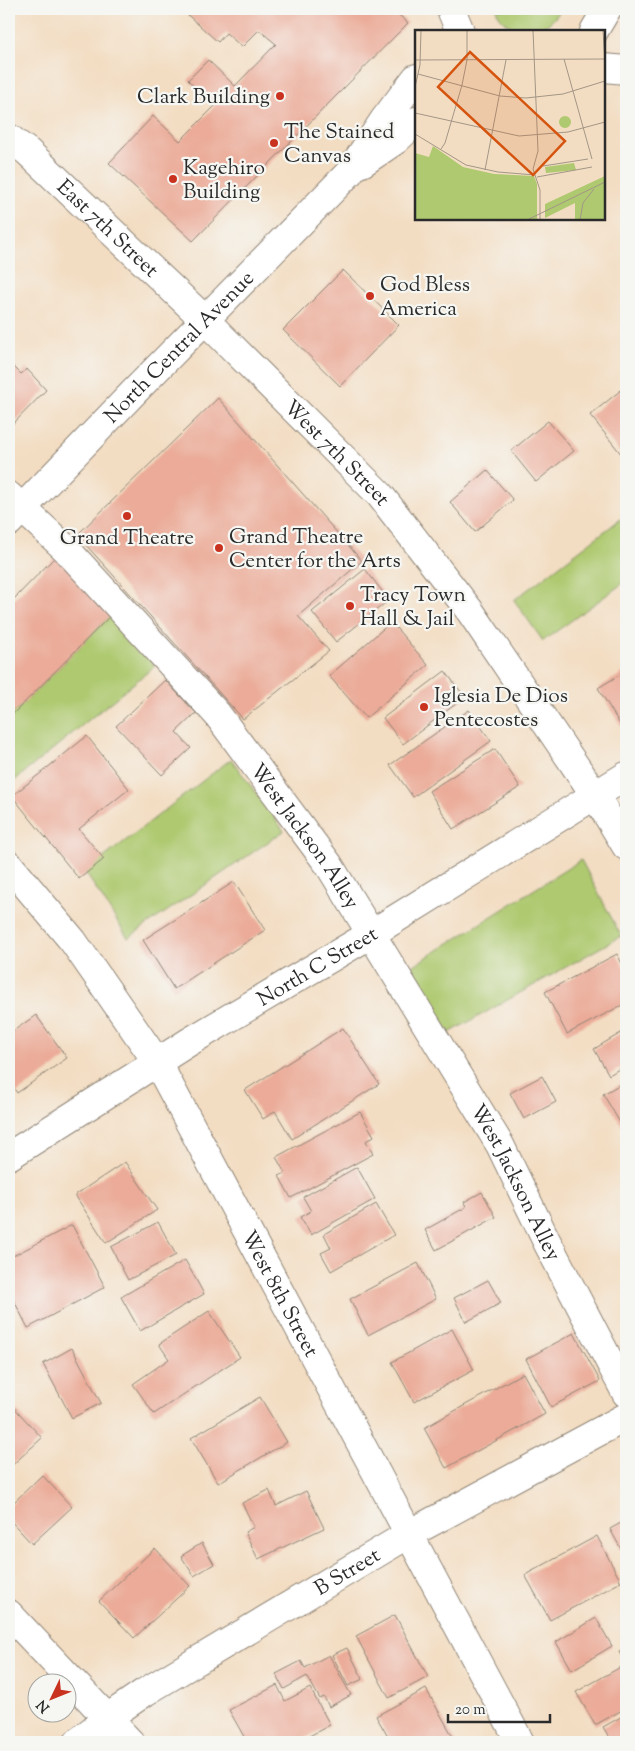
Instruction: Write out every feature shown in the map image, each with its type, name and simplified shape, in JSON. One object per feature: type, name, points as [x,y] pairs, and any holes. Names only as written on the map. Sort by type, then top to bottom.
[{"type":"street","points":[[595,30],[607,9]]},
{"type":"street","points":[[605,68],[626,70]]},
{"type":"street","name":"North Central Avenue","points":[[349,173],[384,120],[415,79]]},
{"type":"street","name":"North Central Avenue","points":[[13,509],[349,173],[396,140],[415,122]]},
{"type":"street","name":"East 7th Street","points":[[9,138],[28,152],[204,319]]},
{"type":"street","name":"West 7th Street","points":[[204,319],[380,495],[470,611],[595,795],[626,846]]},
{"type":"street","name":"West Jackson Alley","points":[[13,509],[66,549],[217,714],[329,865],[500,1145],[547,1242],[626,1393]]},
{"type":"street","name":"North C Street","points":[[9,1156],[157,1062],[371,934],[626,776]]},
{"type":"street","name":"West 8th Street","points":[[9,864],[73,941],[157,1062],[520,1742]]},
{"type":"street","name":"B Street","points":[[78,1742],[106,1718],[145,1692],[409,1534],[626,1417]]},
{"type":"street","points":[[9,1614],[130,1742]]},
{"type":"green space","points":[[496,9],[562,9],[548,24],[538,29],[524,30],[516,29],[504,22]]},
{"type":"green space","points":[[626,515],[626,581],[543,641],[514,600]]},
{"type":"green space","points":[[113,613],[155,666],[9,785],[9,718]]},
{"type":"green space","points":[[231,759],[284,831],[128,938],[85,872]]},
{"type":"green space","points":[[581,860],[621,936],[449,1033],[411,967]]},
{"type":"building","name":"Clark Building","points":[[181,9],[392,9],[408,23],[193,241],[109,163],[153,116],[180,141],[215,106],[188,80],[208,60],[235,86],[276,44],[259,30],[242,47],[226,33],[218,42]]},
{"type":"building","points":[[343,270],[399,325],[340,386],[283,330]]},
{"type":"building","points":[[9,362],[21,374],[27,369],[46,390],[9,428]]},
{"type":"building","points":[[626,386],[626,460],[590,415]]},
{"type":"building","name":"Grand Theatre Center for the Arts","points":[[218,398],[362,561],[298,616],[329,651],[243,719],[77,535]]},
{"type":"building","points":[[548,421],[574,451],[536,482],[511,451]]},
{"type":"building","points":[[487,470],[513,500],[475,532],[450,502]]},
{"type":"building","points":[[57,555],[113,613],[9,718],[9,604]]},
{"type":"building","name":"Tracy Town Hall & Jail","points":[[365,569],[389,600],[336,642],[312,612]]},
{"type":"building","points":[[391,622],[428,665],[366,718],[329,676]]},
{"type":"building","name":"Iglesia De Dios Pentecostes","points":[[445,671],[465,697],[403,744],[383,718]]},
{"type":"building","points":[[626,671],[626,723],[621,726],[598,688]]},
{"type":"building","points":[[165,680],[196,713],[176,732],[191,748],[162,775],[116,726]]},
{"type":"building","points":[[469,710],[491,741],[413,797],[390,765]]},
{"type":"building","points":[[87,736],[129,789],[79,829],[104,859],[79,879],[12,796]]},
{"type":"building","points":[[495,749],[520,787],[453,829],[429,791]]},
{"type":"building","points":[[234,882],[265,930],[174,989],[143,940]]},
{"type":"building","points":[[617,954],[626,971],[626,1003],[567,1034],[545,992]]},
{"type":"building","points":[[36,1015],[67,1058],[17,1093],[9,1081],[9,1034]]},
{"type":"building","points":[[343,1028],[379,1084],[292,1139],[275,1111],[263,1119],[245,1090]]},
{"type":"building","points":[[626,1030],[626,1065],[609,1075],[594,1049]]},
{"type":"building","points":[[542,1076],[556,1102],[524,1119],[510,1093]]},
{"type":"building","points":[[626,1081],[626,1124],[622,1126],[603,1094]]},
{"type":"building","points":[[360,1112],[374,1136],[366,1141],[373,1154],[291,1198],[279,1176],[285,1173],[276,1157]]},
{"type":"building","points":[[125,1162],[157,1210],[106,1243],[75,1195]]},
{"type":"building","points":[[357,1167],[375,1199],[311,1235],[300,1217],[311,1211],[303,1197]]},
{"type":"building","points":[[482,1192],[496,1217],[436,1250],[425,1230],[466,1207],[464,1202]]},
{"type":"building","points":[[376,1204],[394,1235],[331,1271],[321,1253],[331,1248],[324,1234]]},
{"type":"building","points":[[158,1222],[176,1255],[128,1280],[111,1247]]},
{"type":"building","points":[[72,1225],[105,1287],[28,1328],[9,1291],[9,1258]]},
{"type":"building","points":[[185,1260],[204,1294],[140,1331],[121,1297]]},
{"type":"building","points":[[418,1263],[436,1299],[368,1335],[350,1299]]},
{"type":"building","points":[[488,1280],[501,1303],[466,1322],[454,1298]]},
{"type":"building","points":[[209,1311],[240,1357],[154,1414],[133,1384],[169,1359],[159,1344]]},
{"type":"building","points":[[452,1329],[474,1370],[414,1402],[392,1362]]},
{"type":"building","points":[[574,1333],[600,1381],[551,1407],[526,1359]]},
{"type":"building","points":[[72,1348],[101,1403],[72,1418],[43,1364]]},
{"type":"building","points":[[523,1373],[545,1414],[446,1468],[424,1428]]},
{"type":"building","points":[[260,1397],[287,1442],[218,1483],[191,1438]]},
{"type":"building","points":[[9,1402],[42,1438],[9,1468]]},
{"type":"building","points":[[42,1475],[72,1507],[32,1544],[9,1519],[9,1507]]},
{"type":"building","points":[[269,1490],[276,1506],[306,1491],[324,1528],[258,1559],[245,1532],[254,1527],[242,1503]]},
{"type":"building","points":[[626,1520],[626,1558],[610,1529]]},
{"type":"building","points":[[597,1536],[621,1582],[550,1620],[525,1575]]},
{"type":"building","points":[[202,1543],[214,1564],[194,1576],[181,1556]]},
{"type":"building","points":[[155,1548],[190,1586],[134,1638],[99,1601]]},
{"type":"building","points":[[395,1615],[428,1677],[389,1698],[356,1636]]},
{"type":"building","points":[[596,1618],[612,1646],[572,1670],[556,1642]]},
{"type":"building","points":[[347,1648],[363,1679],[348,1686],[332,1655]]},
{"type":"building","points":[[626,1648],[626,1664],[619,1652]]},
{"type":"building","points":[[329,1655],[351,1695],[329,1707],[324,1697],[320,1699],[307,1676],[284,1689],[276,1674],[301,1661],[305,1668]]},
{"type":"building","points":[[626,1664],[626,1708],[595,1725],[576,1692]]},
{"type":"building","points":[[277,1685],[285,1701],[310,1688],[330,1725],[298,1742],[247,1742],[229,1710]]},
{"type":"building","points":[[426,1689],[456,1742],[391,1742],[376,1716]]},
{"type":"building","points":[[626,1714],[626,1742],[612,1742],[603,1727]]},
{"type":"place","name":"Clark Building","points":[[280,96]]},
{"type":"place","name":"The Stained Canvas","points":[[274,143]]},
{"type":"place","name":"Kagehiro Building","points":[[173,179]]},
{"type":"place","name":"God Bless America","points":[[370,296]]},
{"type":"place","name":"Grand Theatre","points":[[127,516]]},
{"type":"place","name":"Grand Theatre Center for the Arts","points":[[219,548]]},
{"type":"place","name":"Tracy Town Hall & Jail","points":[[350,606]]},
{"type":"place","name":"Iglesia De Dios Pentecostes","points":[[424,707]]}]
